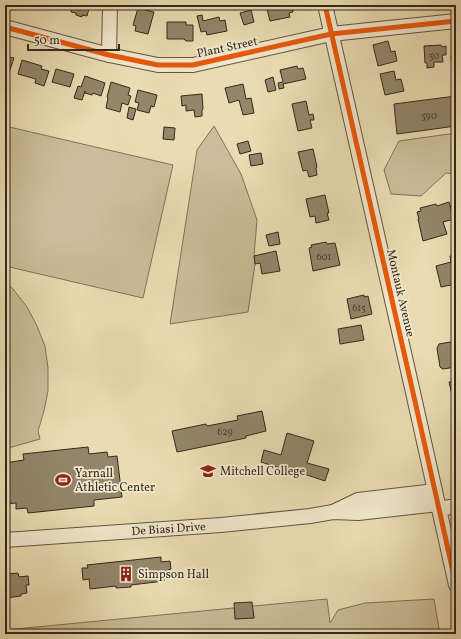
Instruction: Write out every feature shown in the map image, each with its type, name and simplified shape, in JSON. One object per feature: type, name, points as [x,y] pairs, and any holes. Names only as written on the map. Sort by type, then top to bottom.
[{"type":"street","points":[[109,55],[110,5]]},
{"type":"street","name":"Montauk Avenue","points":[[325,5],[456,585]]},
{"type":"street","name":"Plant Street","points":[[5,28],[109,55],[158,65],[193,65],[331,34],[456,20]]},
{"type":"street","name":"De Biasi Drive","points":[[5,540],[221,525],[310,516],[333,512],[358,500],[437,501],[456,506]]},
{"type":"shaded area","points":[[5,126],[173,165],[143,298],[5,266]]},
{"type":"shaded area","points":[[214,126],[241,174],[257,220],[254,256],[255,264],[248,312],[170,324],[197,150]]},
{"type":"shaded area","points":[[456,133],[456,174],[446,173],[421,196],[391,194],[384,170],[399,141]]},
{"type":"shaded area","points":[[5,282],[13,289],[27,307],[45,346],[48,368],[48,391],[38,431],[40,439],[5,449]]},
{"type":"shaded area","points":[[327,599],[330,623],[338,610],[365,603],[434,599],[440,634],[5,634],[5,630]]},
{"type":"building","points":[[73,5],[90,5],[87,16],[82,15],[82,17],[71,12]]},
{"type":"building","points":[[266,5],[292,5],[293,12],[289,13],[290,17],[270,21]]},
{"type":"building","points":[[138,8],[154,12],[148,34],[135,31],[136,26],[133,25]]},
{"type":"building","points":[[251,10],[254,22],[244,25],[240,13]]},
{"type":"building","points":[[202,15],[203,21],[219,17],[220,21],[225,20],[227,31],[207,35],[206,31],[201,32],[197,16]]},
{"type":"building","points":[[167,22],[186,22],[186,25],[193,25],[193,41],[186,41],[184,39],[167,39]]},
{"type":"building","points":[[388,41],[391,52],[395,51],[397,61],[378,66],[373,45]]},
{"type":"building","points":[[441,45],[442,47],[446,46],[446,55],[442,55],[443,62],[434,62],[434,67],[427,68],[427,63],[425,63],[424,46]]},
{"type":"building","points":[[456,55],[456,74],[453,74],[451,56]]},
{"type":"building","points":[[5,56],[14,58],[6,81],[5,81]]},
{"type":"building","points":[[22,60],[42,66],[41,69],[49,71],[44,86],[35,83],[36,79],[18,74]]},
{"type":"building","points":[[297,66],[298,69],[303,68],[306,79],[283,84],[284,88],[279,89],[278,83],[283,82],[280,70]]},
{"type":"building","points":[[56,69],[74,74],[70,87],[52,82]]},
{"type":"building","points":[[394,71],[396,80],[401,79],[404,91],[385,95],[380,74]]},
{"type":"building","points":[[85,76],[105,83],[101,96],[93,93],[92,95],[85,93],[85,91],[82,100],[74,98],[78,86],[81,87]]},
{"type":"building","points":[[273,77],[276,90],[268,92],[265,80]]},
{"type":"building","points":[[111,82],[130,88],[128,95],[131,96],[128,105],[122,103],[120,112],[106,108]]},
{"type":"building","points":[[243,84],[246,99],[251,98],[254,113],[243,115],[239,100],[229,103],[225,88]]},
{"type":"building","points":[[138,90],[157,95],[154,107],[151,106],[149,113],[137,110],[139,103],[135,102]]},
{"type":"building","points":[[202,94],[202,116],[195,117],[194,110],[186,111],[186,105],[182,106],[181,96]]},
{"type":"building","points":[[456,96],[456,126],[397,134],[394,104]]},
{"type":"building","points":[[306,101],[309,115],[313,114],[314,120],[310,120],[312,128],[298,131],[292,104]]},
{"type":"building","points":[[129,107],[136,109],[133,120],[127,118]]},
{"type":"building","points":[[164,127],[175,128],[174,140],[163,139]]},
{"type":"building","points":[[248,141],[251,151],[240,154],[237,144]]},
{"type":"building","points":[[313,149],[317,167],[317,175],[309,177],[307,170],[303,171],[298,152]]},
{"type":"building","points":[[261,153],[263,164],[251,166],[249,155]]},
{"type":"building","points":[[325,195],[329,220],[316,223],[315,216],[310,217],[306,199]]},
{"type":"building","points":[[449,202],[454,219],[443,222],[447,234],[423,241],[417,212],[421,211],[420,208],[436,204],[437,206]]},
{"type":"building","points":[[278,232],[280,244],[269,246],[266,235]]},
{"type":"building","points":[[326,242],[327,244],[335,243],[340,265],[313,271],[309,248],[312,247],[311,245]]},
{"type":"building","points":[[276,251],[280,271],[262,274],[260,263],[255,264],[254,256]]},
{"type":"building","points":[[456,255],[456,284],[441,287],[436,266],[451,262],[450,256]]},
{"type":"building","points":[[364,295],[364,297],[368,296],[372,314],[351,319],[347,299]]},
{"type":"building","points":[[361,325],[364,340],[340,344],[338,329]]},
{"type":"building","points":[[456,341],[456,367],[443,369],[440,367],[437,348],[439,344]]},
{"type":"building","points":[[456,381],[456,403],[454,403],[449,382]]},
{"type":"building","points":[[456,410],[456,428],[451,411]]},
{"type":"building","points":[[262,411],[266,431],[246,436],[246,438],[177,452],[172,431],[206,424],[207,426],[238,420],[237,416]]},
{"type":"building","points":[[287,433],[314,441],[307,463],[329,469],[325,481],[304,474],[303,476],[261,462],[264,450],[281,455]]},
{"type":"building","name":"Yarnall Athletic Center","points":[[88,447],[89,454],[107,452],[108,457],[117,456],[122,497],[94,500],[94,506],[28,513],[27,508],[16,509],[16,503],[5,504],[5,463],[24,460],[23,454]]},
{"type":"building","name":"Simpson Hall","points":[[161,557],[161,562],[170,561],[171,569],[168,570],[169,578],[164,578],[164,581],[131,585],[131,587],[116,588],[116,586],[90,589],[89,579],[83,580],[82,568],[88,568],[87,565]]},
{"type":"building","points":[[18,573],[19,577],[28,576],[29,585],[26,585],[27,593],[21,594],[21,596],[5,598],[5,574]]},
{"type":"building","points":[[252,602],[254,618],[235,619],[234,603]]},
{"type":"cycle path","points":[[325,5],[456,585]]},
{"type":"cycle path","points":[[5,27],[109,55],[158,65],[193,65],[331,34],[456,21]]},
{"type":"place","name":"Mitchell College","points":[[208,471]]},
{"type":"place","name":"Yarnall Athletic Center","points":[[63,480]]},
{"type":"place","name":"Simpson Hall","points":[[126,574]]}]
